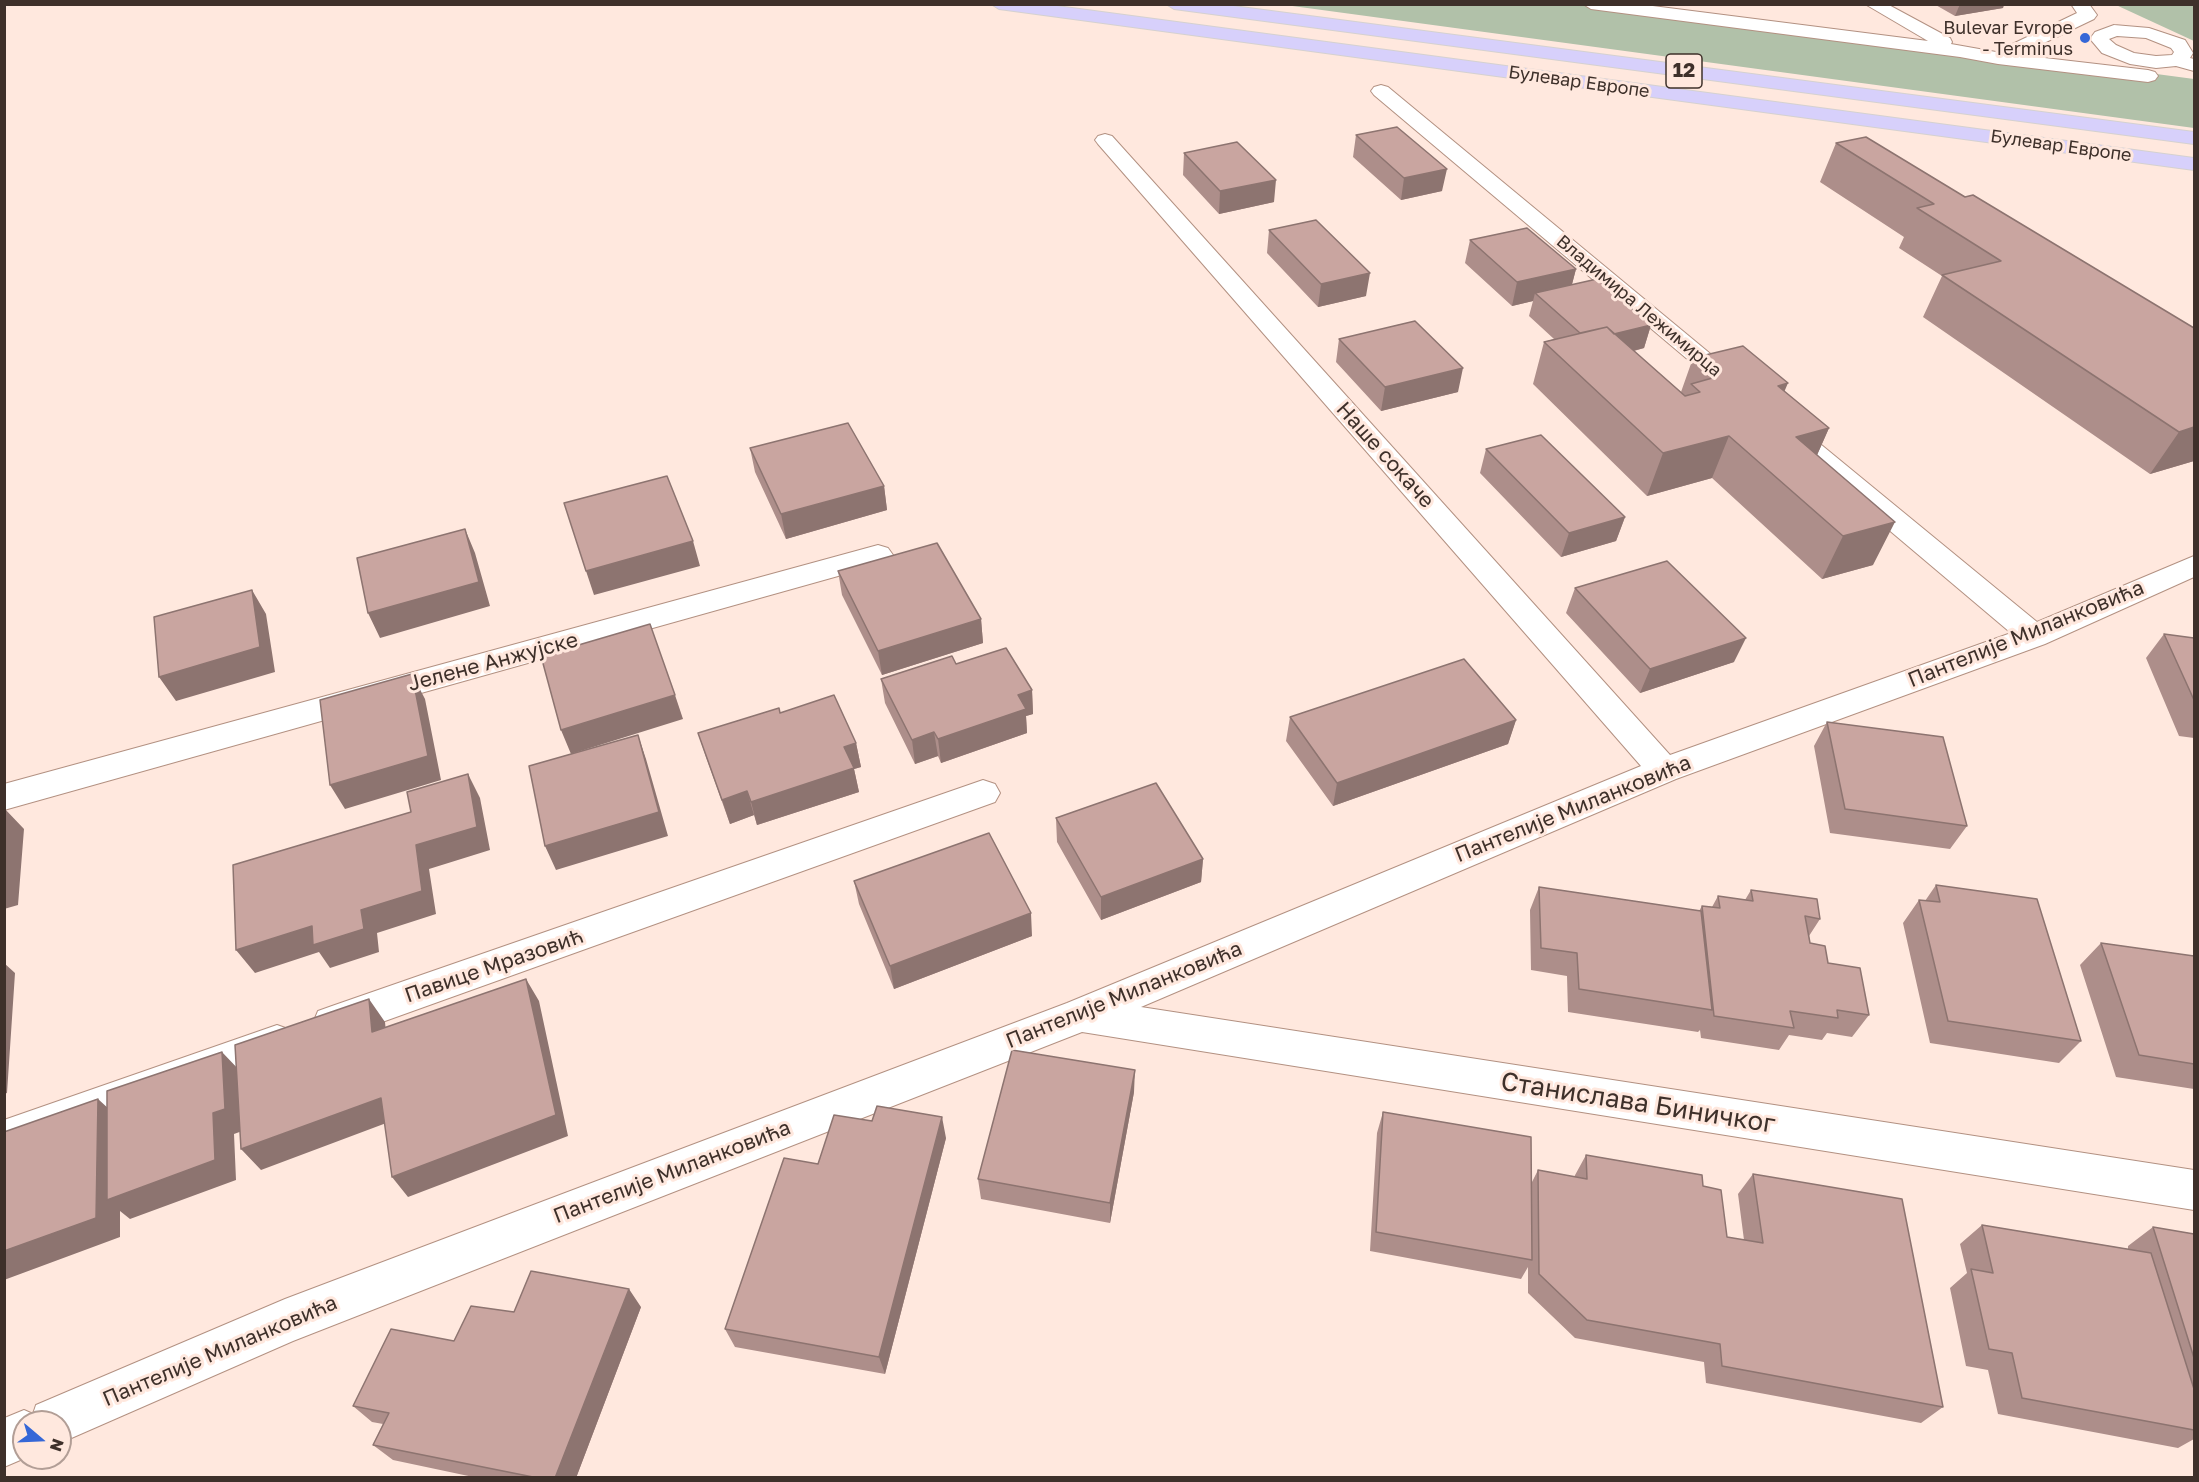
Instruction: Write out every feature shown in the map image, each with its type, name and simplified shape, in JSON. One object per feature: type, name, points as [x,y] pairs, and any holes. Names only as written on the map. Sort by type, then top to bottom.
[{"type":"main road","name":"Булевар Европе","points":[[999,4],[2194,164]]},
{"type":"main road","name":"Булевар Европе","points":[[1174,4],[2194,138]]},
{"type":"street","points":[[1591,4],[1960,51],[2114,74],[2184,78],[2194,76]]},
{"type":"street","points":[[1873,4],[1960,51]]},
{"type":"street","points":[[1998,58],[2084,10],[2114,30],[2149,33],[2178,44],[2184,53],[2186,63],[2144,60],[2118,54],[2102,44],[2100,40],[2101,36],[2114,30]]},
{"type":"street","name":"Владимира Лежимирца","points":[[1381,91],[2034,636]]},
{"type":"street","name":"Наше сокаче","points":[[1105,140],[1664,770]]},
{"type":"street","name":"Јелене Анжујске","points":[[4,797],[878,555]]},
{"type":"street","name":"Пантелије Миланковића","points":[[72,1414],[285,1322],[1081,1015],[1664,770],[2034,636],[2194,566]]},
{"type":"street","name":"Павице Мразовић","points":[[4,1138],[983,793]]},
{"type":"street","name":"Станислава Биничког","points":[[1081,1015],[2194,1190]]},
{"type":"green space","points":[[1285,5],[1638,5],[2194,79],[2194,128]]},
{"type":"green space","points":[[2116,5],[2194,5],[2194,41]]},
{"type":"building","points":[[1397,127],[1447,169],[1404,178],[1356,135]]},
{"type":"building","points":[[1866,137],[1965,197],[1973,195],[2194,328],[2194,427],[2179,432],[1942,275],[2001,261],[1917,208],[1934,204],[1836,143]]},
{"type":"building","points":[[1237,142],[1276,180],[1220,191],[1184,153]]},
{"type":"building","points":[[1316,220],[1370,273],[1321,284],[1269,230]]},
{"type":"building","points":[[1527,228],[1576,269],[1517,282],[1470,240]]},
{"type":"building","points":[[1597,279],[1651,325],[1614,334],[1607,327],[1580,333],[1535,293]]},
{"type":"building","points":[[1415,321],[1463,368],[1385,387],[1339,339]]},
{"type":"building","points":[[1607,327],[1685,396],[1700,392],[1691,384],[1716,377],[1693,358],[1743,346],[1788,383],[1778,386],[1829,428],[1796,437],[1895,522],[1843,536],[1729,436],[1663,453],[1544,342]]},
{"type":"building","points":[[848,423],[884,486],[781,514],[750,448]]},
{"type":"building","points":[[1541,435],[1625,517],[1569,533],[1486,449]]},
{"type":"building","points":[[667,476],[693,541],[586,571],[564,503]]},
{"type":"building","points":[[465,529],[479,582],[368,613],[357,558]]},
{"type":"building","points":[[937,543],[981,619],[878,651],[838,571]]},
{"type":"building","points":[[1667,561],[1746,638],[1650,669],[1575,588]]},
{"type":"building","points":[[252,590],[260,647],[159,677],[154,617]]},
{"type":"building","points":[[650,624],[675,695],[561,730],[541,656]]},
{"type":"building","points":[[2164,634],[2194,638],[2194,700]]},
{"type":"building","points":[[1006,648],[1032,690],[1018,695],[1026,709],[938,739],[934,732],[912,740],[881,679],[952,656],[956,664]]},
{"type":"building","points":[[1464,659],[1516,720],[1337,783],[1290,717]]},
{"type":"building","points":[[412,674],[428,756],[330,785],[320,700]]},
{"type":"building","points":[[834,695],[856,743],[844,747],[854,768],[751,802],[747,791],[722,800],[698,733],[779,708],[780,713]]},
{"type":"building","points":[[1827,722],[1943,737],[1967,826],[1845,809]]},
{"type":"building","points":[[638,735],[659,812],[545,846],[529,766]]},
{"type":"building","points":[[468,774],[477,827],[416,845],[422,891],[361,910],[364,929],[313,945],[312,926],[236,950],[233,865],[411,812],[407,792]]},
{"type":"building","points":[[1156,783],[1203,859],[1101,897],[1056,818]]},
{"type":"building","points":[[989,833],[1031,913],[890,966],[854,881]]},
{"type":"building","points":[[1936,885],[2037,899],[2081,1041],[1948,1021],[1919,900],[1940,902]]},
{"type":"building","points":[[1539,887],[1701,911],[1712,1010],[1579,989],[1577,953],[1541,948]]},
{"type":"building","points":[[1751,890],[1817,899],[1820,919],[1805,916],[1810,943],[1825,946],[1828,963],[1860,968],[1869,1015],[1837,1010],[1838,1018],[1790,1011],[1794,1028],[1714,1016],[1702,906],[1720,908],[1718,896],[1753,901]]},
{"type":"building","points":[[2101,943],[2194,956],[2194,1064],[2139,1055]]},
{"type":"building","points":[[526,979],[556,1115],[392,1177],[381,1098],[241,1149],[235,1045],[369,999],[372,1032]]},
{"type":"building","points":[[1012,1050],[1135,1070],[1110,1203],[978,1179]]},
{"type":"building","points":[[222,1052],[225,1109],[213,1113],[215,1160],[107,1200],[107,1091]]},
{"type":"building","points":[[98,1099],[96,1218],[4,1251],[4,1132]]},
{"type":"building","points":[[877,1106],[942,1117],[879,1357],[725,1329],[784,1158],[818,1164],[834,1115],[872,1121]]},
{"type":"building","points":[[1383,1112],[1531,1137],[1532,1260],[1376,1232]]},
{"type":"building","points":[[1586,1155],[1702,1175],[1703,1186],[1721,1190],[1727,1237],[1763,1243],[1753,1174],[1902,1199],[1943,1407],[1722,1366],[1720,1344],[1587,1320],[1539,1274],[1538,1170],[1587,1179]]},
{"type":"building","points":[[1982,1225],[2151,1253],[2194,1389],[2194,1430],[2022,1398],[2012,1353],[1989,1349],[1971,1269],[1993,1273]]},
{"type":"building","points":[[2153,1227],[2194,1234],[2194,1358]]},
{"type":"building","points":[[531,1271],[629,1289],[555,1478],[538,1478],[373,1445],[389,1413],[353,1406],[391,1329],[454,1341],[471,1306],[514,1312]]},
{"type":"place","name":"Bulevar Evrope - Terminus","points":[[2085,38]]}]
